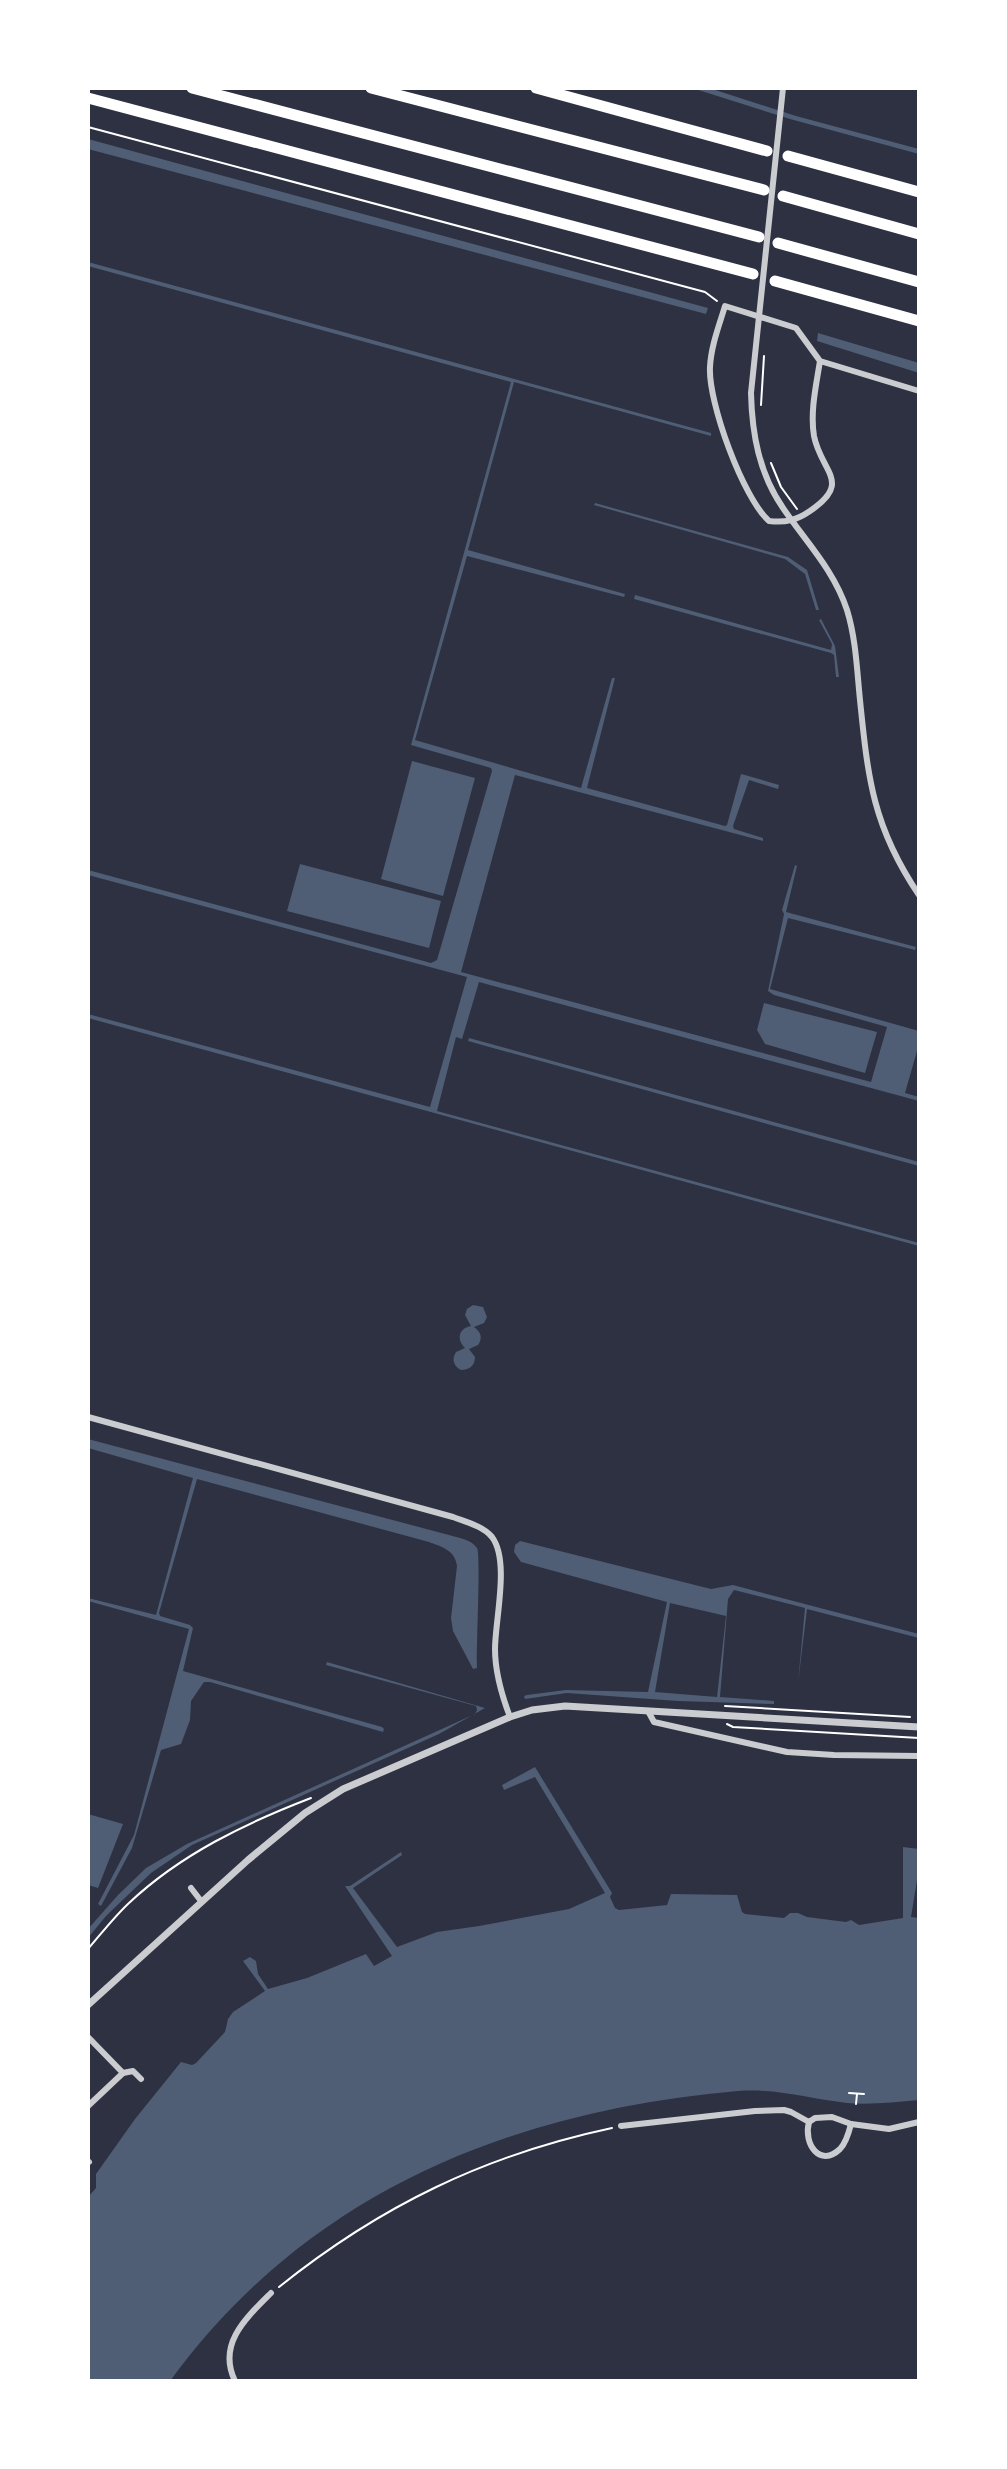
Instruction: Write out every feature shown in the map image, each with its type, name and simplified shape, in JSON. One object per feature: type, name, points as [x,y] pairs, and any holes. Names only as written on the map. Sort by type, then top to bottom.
[{"type":"highway","points":[[192,88],[759,237]]},
{"type":"highway","points":[[371,88],[764,190]]},
{"type":"highway","points":[[536,88],[767,151]]},
{"type":"highway","points":[[88,98],[753,274]]},
{"type":"highway","points":[[788,156],[919,192]]},
{"type":"highway","points":[[783,196],[919,234]]},
{"type":"highway","points":[[778,243],[919,282]]},
{"type":"highway","points":[[775,281],[919,321]]},
{"type":"street","points":[[783,89],[755,344],[751,421],[756,449],[776,496],[830,573],[846,609],[854,646],[869,777],[878,816],[892,850],[919,895]]},
{"type":"street","points":[[820,361],[812,417],[815,440],[832,483],[828,499],[793,521],[774,522],[766,519],[738,470],[713,398],[710,367],[725,306],[796,328],[820,361],[919,391]]},
{"type":"street","points":[[88,1417],[453,1517],[480,1528],[491,1536],[498,1550],[500,1571],[495,1653],[510,1717]]},
{"type":"street","points":[[88,2005],[275,1836],[325,1799],[510,1717],[532,1710],[565,1706],[919,1727]]},
{"type":"street","points":[[648,1711],[654,1722],[787,1752],[919,1756]]},
{"type":"street","points":[[191,1888],[201,1901]]},
{"type":"street","points":[[88,2037],[123,2073]]},
{"type":"street","points":[[88,2106],[123,2073],[133,2071],[141,2079]]},
{"type":"street","points":[[621,2126],[784,2110],[809,2122]]},
{"type":"street","points":[[851,2124],[840,2150],[831,2155],[819,2154],[807,2140],[809,2122],[815,2118],[832,2117],[851,2124],[889,2129],[919,2122]]},
{"type":"street","points":[[235,2381],[228,2361],[231,2345],[237,2332],[271,2293]]},
{"type":"path","points":[[88,127],[705,292],[725,306]]},
{"type":"path","points":[[761,407],[765,347]]},
{"type":"path","points":[[768,455],[781,487],[802,517]]},
{"type":"path","points":[[722,1722],[733,1727],[919,1738]]},
{"type":"path","points":[[88,1949],[126,1906],[160,1876],[214,1841],[288,1807]]},
{"type":"path","points":[[849,2093],[864,2094]]},
{"type":"path","points":[[856,2104],[857,2094]]},
{"type":"path","points":[[271,2293],[351,2234],[418,2196],[491,2162],[553,2142],[621,2126]]},
{"type":"water","points":[[692,88],[709,88],[796,116],[919,149],[919,154],[790,119]]},
{"type":"water","points":[[88,139],[708,308],[706,314],[88,149]]},
{"type":"water","points":[[88,262],[711,433],[711,436],[514,382],[468,550],[625,594],[624,597],[467,556],[415,740],[581,788],[612,678],[615,678],[587,788],[725,826],[741,774],[779,785],[778,789],[749,780],[733,826],[734,829],[763,838],[763,841],[515,775],[461,972],[871,1082],[887,1027],[768,991],[784,914],[782,910],[795,865],[786,912],[916,947],[915,950],[788,918],[770,989],[919,1031],[919,1044],[905,1093],[919,1097],[919,1101],[479,982],[462,1039],[456,1037],[437,1111],[919,1243],[919,1246],[88,1018],[88,1014],[430,1107],[467,977],[88,875],[88,870],[431,963],[437,960],[492,771],[491,768],[411,745],[511,382],[88,266]]},
{"type":"water","points":[[818,333],[919,363],[919,373],[817,341]]},
{"type":"water","points":[[595,503],[788,557],[807,570],[819,610],[816,610],[805,574],[785,559]]},
{"type":"water","points":[[635,595],[831,650],[832,644],[821,619],[835,646],[839,677],[836,677],[834,655],[831,653],[634,599]]},
{"type":"water","points":[[412,761],[475,778],[443,896],[381,879]]},
{"type":"water","points":[[300,864],[441,901],[429,948],[287,911]]},
{"type":"water","points":[[764,1003],[877,1032],[865,1073],[765,1044],[757,1030]]},
{"type":"water","points":[[469,1038],[919,1162],[919,1166],[468,1041]]},
{"type":"water","points":[[473,1305],[483,1307],[487,1317],[484,1323],[474,1327],[481,1338],[478,1345],[469,1349],[475,1357],[474,1362],[469,1368],[461,1370],[455,1365],[454,1358],[456,1352],[465,1348],[460,1334],[471,1326],[465,1315]]},
{"type":"water","points":[[88,1439],[464,1539],[477,1548],[479,1567],[477,1668],[473,1669],[453,1631],[451,1618],[457,1566],[454,1556],[447,1550],[429,1542],[197,1479],[159,1613],[193,1628],[183,1671],[384,1729],[383,1732],[204,1682],[191,1701],[190,1720],[181,1744],[161,1750],[132,1848],[101,1906],[98,1904],[134,1835],[189,1629],[88,1601],[88,1598],[156,1615],[193,1478],[88,1448]]},
{"type":"water","points":[[520,1541],[711,1589],[733,1585],[919,1634],[919,1638],[807,1609],[798,1683],[805,1608],[734,1590],[728,1599],[720,1697],[774,1701],[774,1704],[567,1693],[525,1699],[527,1695],[566,1690],[648,1692],[667,1602],[521,1562],[514,1552],[515,1545]],"holes":[[[670,1603],[726,1616],[717,1697],[655,1692]]]},
{"type":"water","points":[[327,1662],[485,1708],[475,1714],[476,1706],[326,1665]]},
{"type":"water","points":[[472,1715],[439,1734],[192,1845],[151,1873],[88,1938],[88,1929],[146,1868],[187,1844]]},
{"type":"water","points":[[535,1767],[612,1893],[610,1897],[619,1910],[667,1905],[671,1894],[737,1895],[745,1914],[784,1918],[790,1913],[798,1913],[807,1917],[851,1920],[859,1925],[903,1918],[903,1847],[919,1849],[911,1917],[919,1918],[919,2100],[856,2104],[779,2092],[738,2091],[654,2101],[573,2118],[495,2142],[421,2173],[351,2211],[285,2259],[225,2315],[170,2381],[88,2381],[88,2197],[96,2188],[96,2174],[181,2062],[196,2063],[225,2032],[233,2012],[265,1991],[243,1961],[250,1957],[256,1961],[258,1974],[268,1989],[307,1978],[366,1954],[374,1966],[392,1956],[345,1886],[350,1886],[401,1852],[402,1855],[353,1888],[397,1947],[437,1932],[569,1909],[605,1893],[535,1777],[504,1790],[502,1785]]},
{"type":"water","points":[[88,1814],[123,1824],[98,1888],[88,1885]]}]
